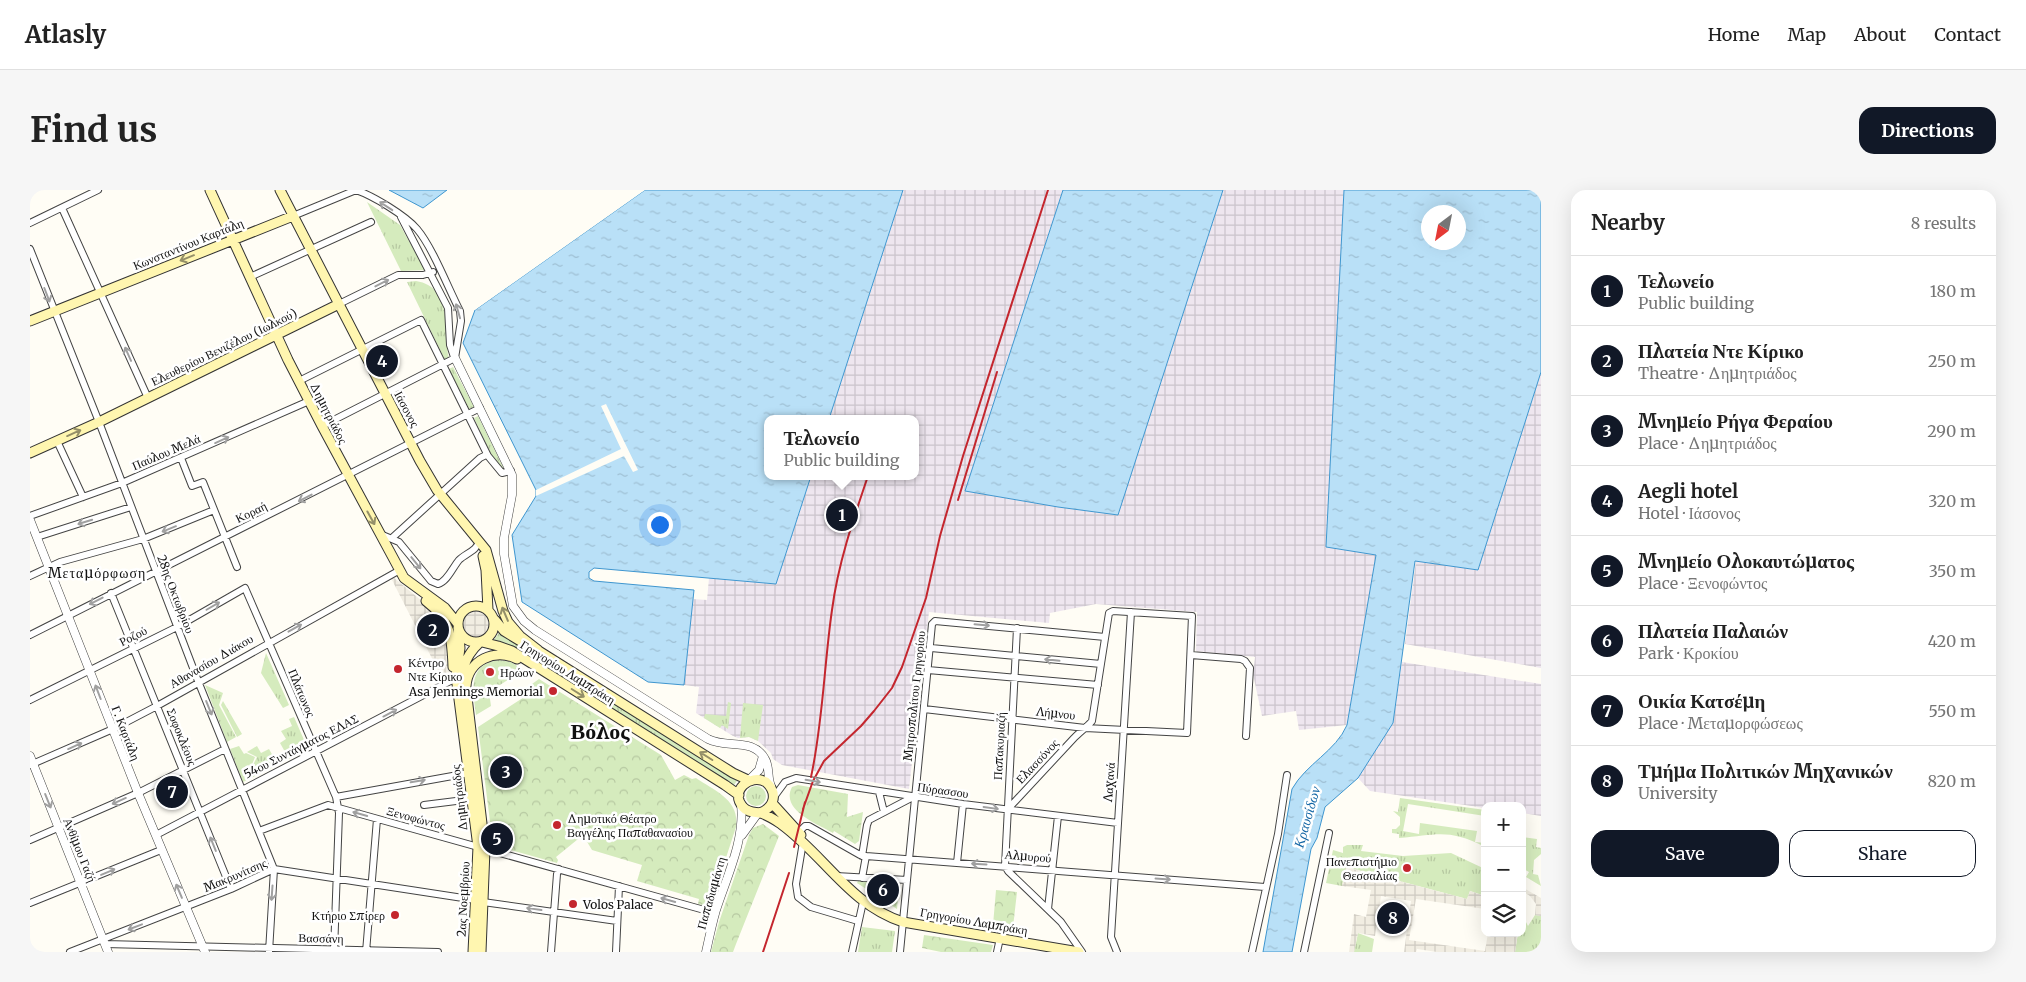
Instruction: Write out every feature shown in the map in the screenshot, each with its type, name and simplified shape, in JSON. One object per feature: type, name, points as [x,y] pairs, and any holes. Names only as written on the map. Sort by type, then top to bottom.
[{"type":"main road","name":"Δημητριάδος","points":[[210,190],[276,335],[309,402],[402,574],[445,608],[458,626],[460,651],[456,677],[472,800],[482,848]]},
{"type":"main road","name":"Ιάσονος","points":[[280,190],[411,443],[440,494],[479,541],[486,570],[488,610]]},
{"type":"main road","name":"Κωνσταντίνου Καρτάλη","points":[[30,322],[293,216]]},
{"type":"main road","name":"Ελευθερίου Βενιζέλου (Ιωλκού)","points":[[30,453],[99,422],[339,304]]},
{"type":"main road","points":[[479,541],[489,557],[506,618],[520,636],[538,650]]},
{"type":"main road","points":[[402,574],[415,592],[437,610],[445,620],[451,640],[453,669],[456,677]]},
{"type":"main road","points":[[480,606],[488,610],[494,620],[495,628],[492,634],[481,642],[466,640],[458,626],[462,613],[471,607],[480,606]]},
{"type":"main road","name":"Γρηγορίου Λαμπράκη","points":[[494,620],[508,634],[538,650],[733,773],[749,780]]},
{"type":"main road","name":"Δημητριάδος","points":[[481,642],[469,654],[464,664],[462,677],[466,697],[482,848]]},
{"type":"main road","name":"Γρηγορίου Λαμπράκη","points":[[481,642],[506,648],[723,783],[740,800]]},
{"type":"main road","points":[[466,697],[467,681],[472,669],[487,656],[507,656],[537,668]]},
{"type":"main road","points":[[773,800],[768,809],[758,813],[748,811],[740,800],[742,787],[749,780],[764,780],[771,786],[773,800],[799,832],[803,842]]},
{"type":"main road","name":"Γρηγορίου Λαμπράκη","points":[[758,813],[778,822],[803,842],[862,902],[882,913],[903,922],[1000,938],[1047,949],[1080,952]]},
{"type":"main road","name":"2ας Νοεμβρίου","points":[[473,952],[479,901],[482,848]]},
{"type":"main road","name":"2ας Νοεμβρίου","points":[[479,901],[481,952]]},
{"type":"street","points":[[30,223],[98,190]]},
{"type":"street","points":[[356,190],[371,194],[418,230],[460,314],[455,358]]},
{"type":"street","name":"Κωνσταντίνου Καρτάλη","points":[[293,216],[356,190]]},
{"type":"street","points":[[62,208],[148,398]]},
{"type":"street","points":[[400,216],[448,308],[450,345],[510,471],[512,495],[503,552],[511,600],[521,618],[539,633],[708,739],[724,745],[748,745],[763,756],[766,761],[771,786]]},
{"type":"street","points":[[250,277],[371,222]]},
{"type":"street","name":"28ης Οκτωβρίου","points":[[30,249],[99,422],[198,681],[274,869],[269,950]]},
{"type":"street","points":[[430,273],[438,268]]},
{"type":"street","name":"Ελευθερίου Βενιζέλου (Ιωλκού)","points":[[339,304],[398,275],[430,273]]},
{"type":"street","points":[[299,381],[421,320],[488,456],[500,472],[510,471]]},
{"type":"street","points":[[322,426],[455,358]]},
{"type":"street","name":"Παύλου Μελά","points":[[31,523],[83,497],[122,483],[309,402]]},
{"type":"street","name":"Κοραή","points":[[30,635],[480,408]]},
{"type":"street","points":[[57,441],[83,497]]},
{"type":"street","points":[[392,538],[480,458],[488,456]]},
{"type":"street","points":[[181,458],[192,486],[203,482],[237,567]]},
{"type":"street","points":[[37,537],[131,507]]},
{"type":"street","points":[[30,576],[49,567],[143,539],[214,510]]},
{"type":"street","name":"Γ. Καρτάλη","points":[[31,523],[112,729],[204,949]]},
{"type":"street","points":[[380,534],[399,542],[431,581],[438,584],[443,582],[460,559],[476,548],[479,541]]},
{"type":"street","name":"Αθανασίου Διάκου","points":[[31,762],[112,729],[157,706],[268,642],[402,574]]},
{"type":"street","name":"Ροζού","points":[[30,700],[177,627],[245,588]]},
{"type":"street","name":"Πλάτωνος","points":[[245,588],[336,797],[338,808],[334,951]]},
{"type":"street","name":"Σοφοκλέους","points":[[111,593],[231,890]]},
{"type":"street","name":"Ελασσόνος","points":[[1008,810],[1094,719],[1104,636],[1109,613],[1113,611],[1131,612]]},
{"type":"street","points":[[1131,612],[1192,616],[1191,655],[1241,659],[1248,664],[1250,668],[1246,736]]},
{"type":"street","name":"Λαχανά","points":[[1117,952],[1111,940],[1131,612]]},
{"type":"street","name":"Μητροπολίτου Γρηγορίου","points":[[900,952],[934,622],[1016,628]]},
{"type":"street","points":[[1016,628],[1104,636]]},
{"type":"street","name":"Παπακυριαζή","points":[[1005,866],[1016,628]]},
{"type":"street","points":[[931,648],[1101,664]]},
{"type":"street","name":"Λήμνου","points":[[924,709],[1085,728],[1187,734],[1191,655]]},
{"type":"street","points":[[928,670],[1098,685]]},
{"type":"street","name":"54ου Συντάγματος ΕΛΑΣ","points":[[156,835],[456,677]]},
{"type":"street","points":[[30,840],[138,793],[225,749]]},
{"type":"street","points":[[749,780],[759,770],[763,756]]},
{"type":"street","name":"Ανθίμου Γαζή","points":[[31,762],[108,952]]},
{"type":"street","points":[[336,797],[469,773]]},
{"type":"street","points":[[1252,952],[1278,834],[1287,775]]},
{"type":"street","name":"Πύρασσου","points":[[773,800],[782,785],[794,778],[963,804],[1118,823]]},
{"type":"street","points":[[879,792],[884,812]]},
{"type":"street","points":[[862,878],[867,824],[872,818],[915,797]]},
{"type":"street","points":[[424,804],[472,800]]},
{"type":"street","points":[[738,841],[742,820],[740,800]]},
{"type":"street","points":[[957,863],[963,804]]},
{"type":"street","name":"Ξενοφώντος","points":[[259,832],[326,806],[338,808],[715,913]]},
{"type":"street","points":[[738,841],[758,813]]},
{"type":"street","points":[[1048,909],[1058,816]]},
{"type":"street","points":[[366,951],[377,819]]},
{"type":"street","name":"Αλμυρού","points":[[799,832],[804,826],[809,826],[864,856],[1265,887]]},
{"type":"street","points":[[1304,952],[1329,833]]},
{"type":"street","name":"Παπαδιαμάντη","points":[[706,952],[715,913],[738,841]]},
{"type":"street","points":[[803,842],[796,884],[798,897],[811,907],[858,921]]},
{"type":"street","points":[[30,903],[162,850]]},
{"type":"street","points":[[1005,866],[1070,934],[1080,952]]},
{"type":"street","name":"Μακρυνίτσης","points":[[70,952],[104,941],[231,890],[274,869],[617,921]]},
{"type":"street","points":[[551,952],[557,874],[559,869]]},
{"type":"street","points":[[836,876],[907,880]]},
{"type":"street","points":[[616,952],[619,886]]},
{"type":"street","points":[[852,952],[862,902]]},
{"type":"street","points":[[997,952],[1000,938]]},
{"type":"street","name":"Βασσάνη","points":[[104,941],[204,949],[438,952]]},
{"type":"shaded area","points":[[903,190],[1063,190],[965,491],[1118,515],[1223,190],[1344,190],[1326,547],[1376,555],[1347,725],[1299,730],[1296,711],[1262,716],[1253,674],[1255,657],[1196,651],[1197,612],[1096,604],[1050,613],[1049,623],[929,612],[909,789],[782,765],[773,759],[771,753],[758,741],[749,737],[738,738],[733,736],[696,713],[699,687],[684,685],[693,599],[707,600],[709,578],[776,584],[810,480],[919,480],[919,415],[830,415]]},
{"type":"shaded area","points":[[1541,372],[1541,668],[1405,644],[1416,561],[1478,570]]},
{"type":"shaded area","points":[[393,577],[440,616],[448,643],[450,671],[449,678],[444,682],[391,578]]},
{"type":"shaded area","points":[[477,610],[487,614],[491,624],[487,634],[477,638],[467,634],[463,624],[467,614]]},
{"type":"shaded area","points":[[1402,662],[1541,684],[1541,816],[1526,814],[1526,802],[1481,802],[1481,807],[1370,791],[1358,778],[1393,723]]},
{"type":"shaded area","points":[[1346,867],[1467,899],[1470,891],[1481,895],[1481,908],[1416,899],[1409,940],[1485,951],[1487,937],[1517,937],[1515,952],[1437,952],[1417,949],[1416,952],[1404,952],[1411,901],[1381,896],[1375,936],[1358,933],[1354,952],[1349,952],[1354,914],[1366,917],[1371,890],[1342,886]]},
{"type":"shaded area","points":[[1526,889],[1541,898],[1541,916],[1535,915],[1536,904],[1526,894]]},
{"type":"green space","points":[[367,202],[400,225],[425,270],[401,271]]},
{"type":"green space","points":[[416,281],[428,285],[442,301],[449,358],[445,360],[407,282]]},
{"type":"green space","points":[[453,367],[474,407],[469,409],[449,369]]},
{"type":"green space","points":[[478,416],[504,469],[493,458],[474,418]]},
{"type":"green space","points":[[500,631],[737,781],[734,785],[515,647],[494,640]]},
{"type":"green space","points":[[266,653],[289,705],[283,708],[261,673]]},
{"type":"green space","points":[[499,660],[511,662],[528,673],[522,677],[517,674],[489,692],[491,706],[476,715],[474,680],[481,667]]},
{"type":"green space","points":[[539,679],[661,755],[675,780],[684,775],[692,779],[696,778],[725,797],[730,803],[736,818],[736,827],[710,907],[698,904],[699,899],[637,881],[642,865],[592,850],[583,835],[556,857],[557,863],[493,845],[478,727],[535,690],[532,684]]},
{"type":"green space","points":[[205,685],[223,693],[219,705],[236,737],[227,742]]},
{"type":"green space","points":[[223,701],[242,734],[237,737],[221,705]]},
{"type":"green space","points":[[728,702],[731,703],[728,729],[722,725],[720,728],[704,718],[705,714],[726,716]]},
{"type":"green space","points":[[743,703],[763,705],[758,741],[749,737],[740,738]]},
{"type":"green space","points":[[294,717],[308,749],[289,759],[280,743],[286,739],[281,731],[292,726],[289,719]]},
{"type":"green space","points":[[239,746],[244,754],[255,757],[251,767],[263,772],[243,782],[230,749]]},
{"type":"green space","points":[[257,746],[261,753],[269,749],[278,765],[265,771],[253,765],[257,757],[247,752]]},
{"type":"green space","points":[[798,785],[848,794],[847,817],[863,812],[859,841],[855,844],[834,831],[833,833],[810,821],[795,809],[791,803],[790,795],[792,787]]},
{"type":"green space","points":[[756,786],[763,789],[766,796],[763,803],[756,806],[749,803],[746,796],[749,789]]},
{"type":"green space","points":[[1400,798],[1481,809],[1481,815],[1408,804],[1403,831],[1419,834],[1420,823],[1477,831],[1475,842],[1481,843],[1481,845],[1461,837],[1442,834],[1399,838],[1399,834],[1392,833],[1392,829],[1396,829],[1400,825],[1400,817],[1393,811],[1398,812]]},
{"type":"green space","points":[[763,824],[779,836],[733,952],[711,952],[719,922],[749,835],[753,828]]},
{"type":"green space","points":[[1526,838],[1537,839],[1536,847],[1541,848],[1541,854],[1534,860],[1533,874],[1538,875],[1541,886],[1526,877],[1529,872],[1526,870]]},
{"type":"green space","points":[[1347,845],[1363,845],[1361,851],[1403,856],[1451,853],[1481,867],[1481,895],[1470,891],[1467,899],[1347,867],[1342,886],[1326,883],[1333,850],[1343,853],[1343,847]]},
{"type":"green space","points":[[858,881],[899,884],[897,909],[857,883]]},
{"type":"green space","points":[[996,890],[1017,892],[1013,927],[993,925]]},
{"type":"green space","points":[[1535,915],[1541,916],[1541,952],[1515,952],[1517,937],[1526,937],[1526,922],[1528,926]]},
{"type":"green space","points":[[862,927],[895,931],[892,952],[858,952]]},
{"type":"green space","points":[[1358,933],[1374,939],[1372,952],[1354,952]]},
{"type":"green space","points":[[924,935],[993,945],[991,952],[941,952],[922,948]]},
{"type":"water","points":[[389,190],[447,190],[423,208]]},
{"type":"water","points":[[645,190],[903,190],[830,415],[764,415],[764,480],[810,480],[776,584],[594,568],[589,572],[589,578],[594,581],[694,590],[684,685],[648,682],[522,602],[512,535],[536,496],[536,490],[463,343],[475,310]]},
{"type":"water","points":[[1063,190],[1223,190],[1118,515],[965,491]]},
{"type":"water","name":"Κραυσίδων","points":[[1344,190],[1541,190],[1541,372],[1478,570],[1415,561],[1393,723],[1358,778],[1325,807],[1317,838],[1311,849],[1292,952],[1263,952],[1292,789],[1305,772],[1336,742],[1347,725],[1376,555],[1326,547]]},
{"type":"pier","points":[[640,190],[645,190],[475,310],[473,308]]},
{"type":"pier","points":[[606,404],[638,470],[633,472],[624,456],[536,496],[536,490],[621,449],[601,406]]},
{"type":"railway","points":[[803,809],[813,781],[824,761],[874,711],[892,688],[902,667],[926,598],[940,536],[963,456],[1048,190]]},
{"type":"railway","points":[[958,500],[997,372]]},
{"type":"railway","points":[[811,777],[818,735],[829,631],[838,576],[867,480]]},
{"type":"railway","points":[[794,847],[805,802]]},
{"type":"railway","points":[[763,952],[789,873]]},
{"type":"place","name":"Aegli hotel","points":[[382,361]]},
{"type":"place","name":"Τελωνείο","points":[[842,515]]},
{"type":"place","name":"Πλατεία Ντε Κίρικο","points":[[433,630]]},
{"type":"place","name":"Κέντρο Ντε Κίρικο","points":[[398,669]]},
{"type":"place","name":"Ηρώον","points":[[490,672]]},
{"type":"place","name":"Asa Jennings Memorial","points":[[553,691]]},
{"type":"place","name":"Μνημείο Ρήγα Φεραίου","points":[[506,772]]},
{"type":"place","name":"Οικία Κατσέμη","points":[[172,792]]},
{"type":"place","name":"Δημοτικό Θέατρο Βαγγέλης Παπαθανασίου","points":[[557,825]]},
{"type":"place","name":"Μνημείο Ολοκαυτώματος","points":[[497,839]]},
{"type":"place","name":"Πανεπιστήμιο Θεσσαλίας","points":[[1407,868]]},
{"type":"place","name":"Πλατεία Παλαιών","points":[[883,890]]},
{"type":"place","name":"Volos Palace","points":[[573,904]]},
{"type":"place","name":"Κτήριο Σπίρερ","points":[[395,915]]},
{"type":"place","name":"Τμήμα Πολιτικών Μηχανικών","points":[[1393,918]]},
{"type":"district","name":"Μεταμόρφωση","points":[[97,573]]},
{"type":"district","name":"Βόλος","points":[[600,731]]}]
